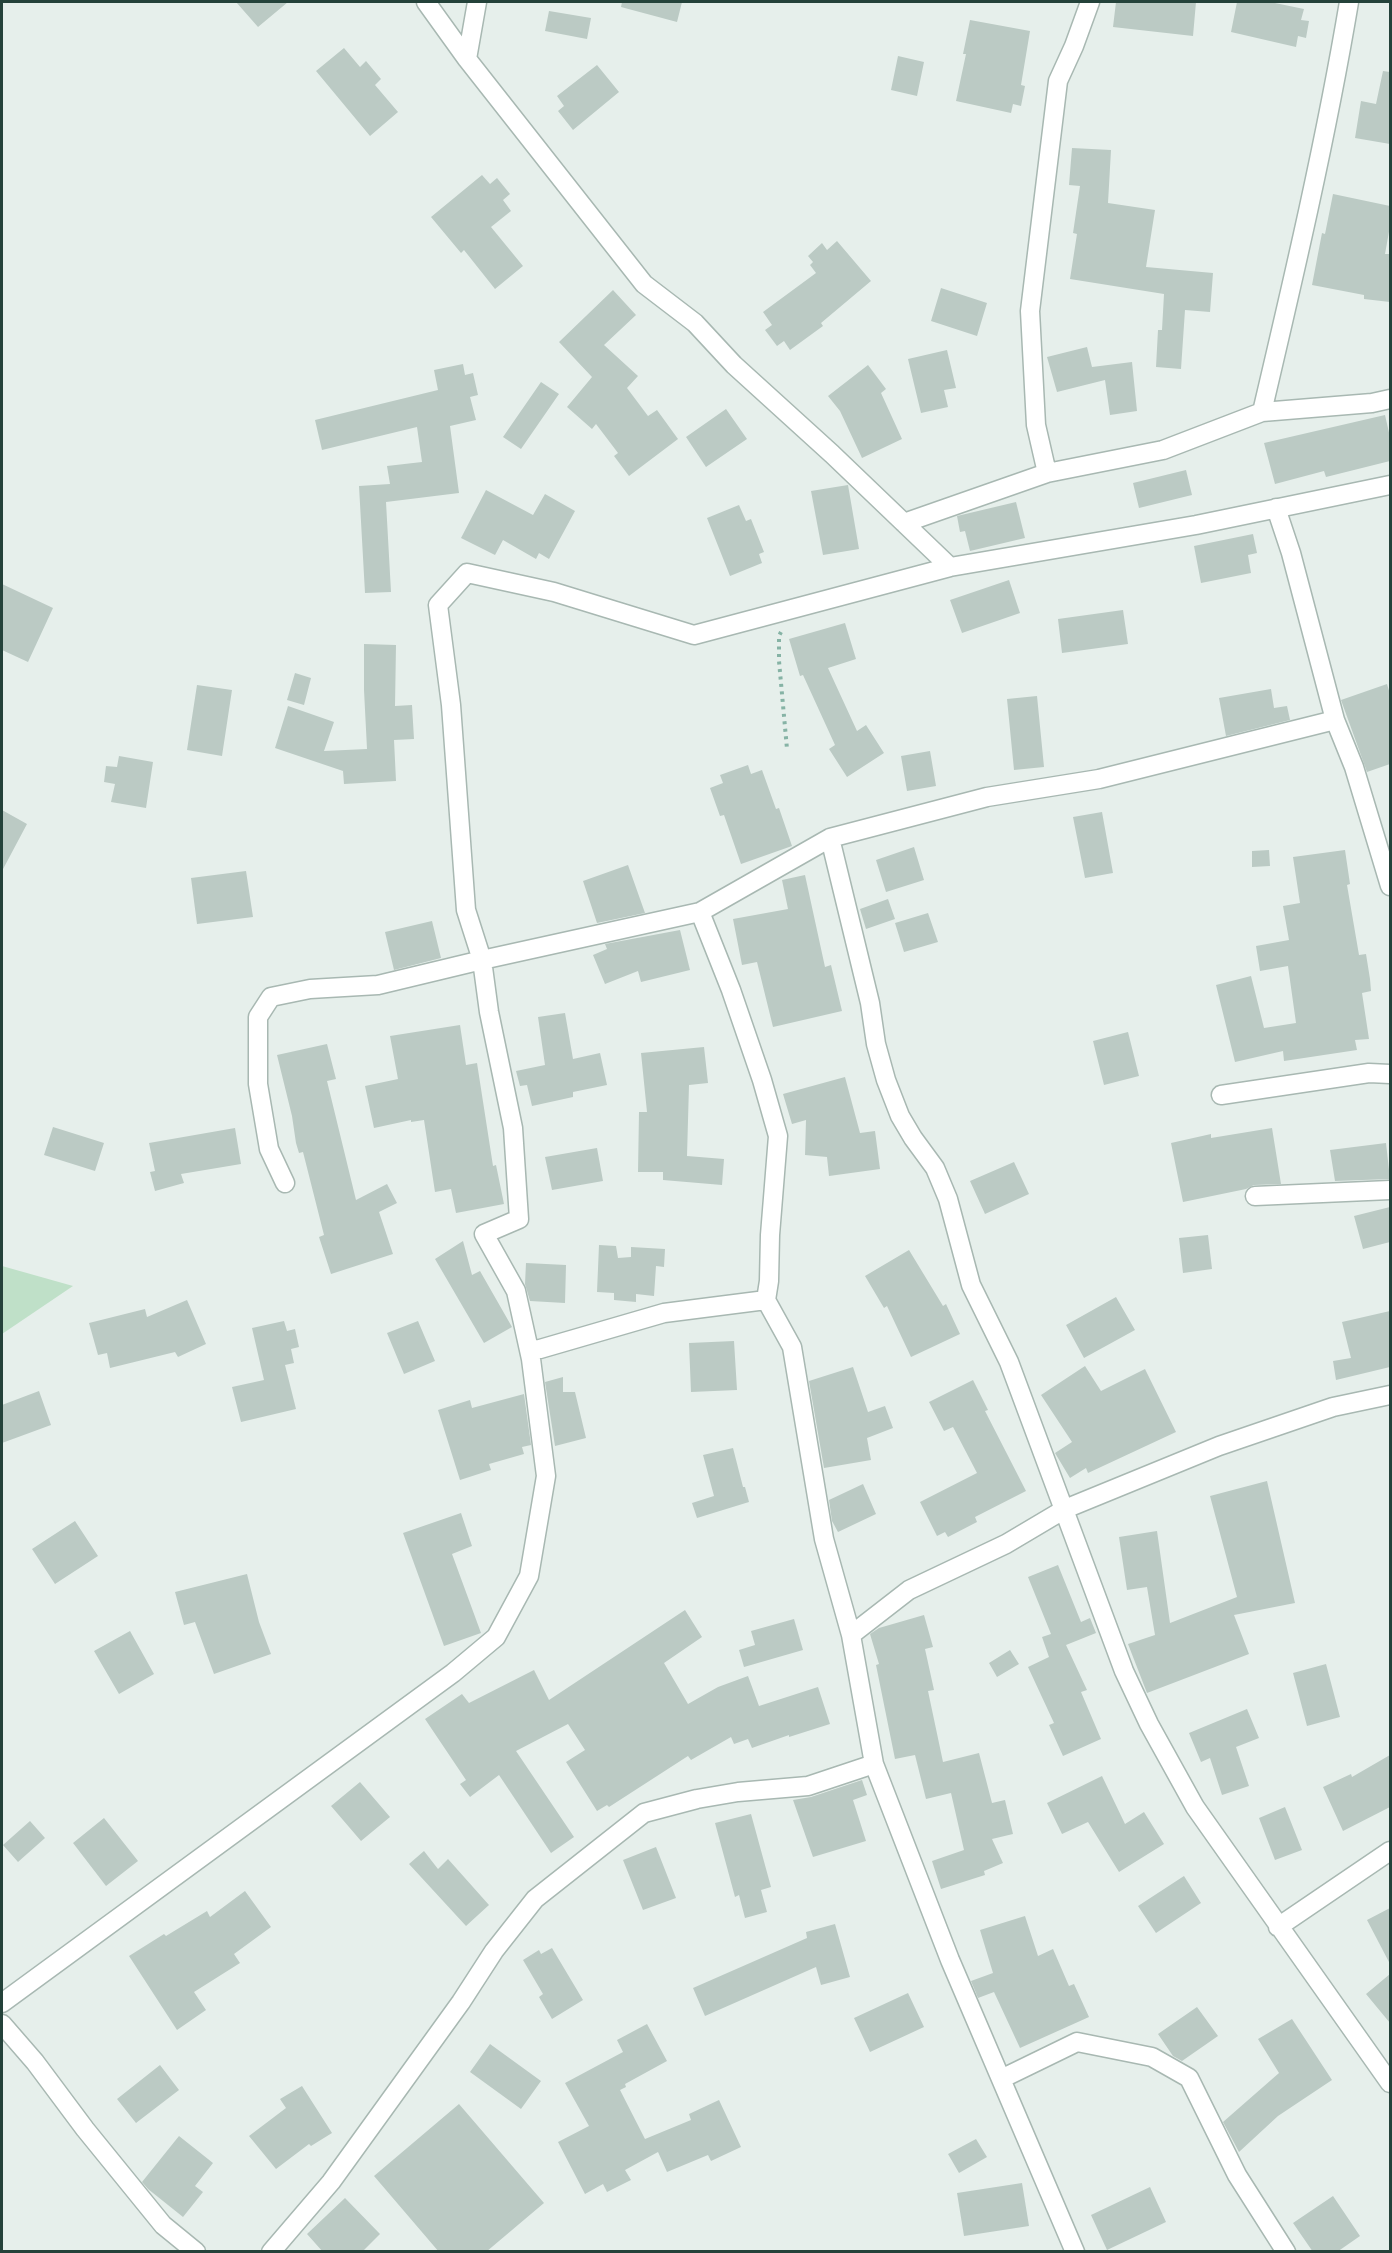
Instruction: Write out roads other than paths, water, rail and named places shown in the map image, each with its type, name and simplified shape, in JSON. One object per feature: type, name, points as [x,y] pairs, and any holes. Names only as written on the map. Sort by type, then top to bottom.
[{"type":"street","points":[[426,2],[467,59],[644,284],[695,323],[734,365],[950,567]]},
{"type":"street","points":[[467,59],[477,2]]},
{"type":"street","points":[[1047,473],[1036,424],[1030,311],[1058,81],[1090,2]]},
{"type":"street","points":[[1262,411],[1334,90],[1349,2]]},
{"type":"street","points":[[904,523],[1047,473],[1163,450],[1262,411],[1372,403],[1390,399]]},
{"type":"street","points":[[2,2003],[453,1673],[496,1637],[529,1576],[546,1476],[529,1350],[516,1291],[484,1234],[519,1219],[513,1128],[489,1012],[482,960],[466,910],[452,716],[438,605],[467,573],[554,592],[694,635],[950,567],[1196,525],[1390,485]]},
{"type":"street","points":[[1276,508],[1291,553],[1335,720],[1354,767],[1390,886]]},
{"type":"street","points":[[285,1183],[269,1149],[258,1084],[258,1017],[271,997],[310,989],[378,985],[700,912],[830,838],[987,796],[1099,779],[1335,720]]},
{"type":"street","points":[[830,838],[886,1080],[900,1116],[935,1168],[948,1199],[971,1285],[1009,1362],[1124,1671],[1149,1724],[1195,1807],[1390,2083]]},
{"type":"street","points":[[700,912],[731,990],[762,1080],[778,1136],[766,1300],[792,1347],[824,1539],[851,1635],[874,1764],[950,1960],[1075,2252]]},
{"type":"street","points":[[1221,1095],[1369,1073],[1390,1074]]},
{"type":"street","points":[[1255,1196],[1390,1190]]},
{"type":"street","points":[[529,1350],[540,1349],[664,1313],[766,1300]]},
{"type":"street","points":[[851,1635],[909,1590],[1006,1544],[1065,1509],[1219,1446],[1333,1407],[1390,1395]]},
{"type":"street","points":[[271,2252],[331,2182],[461,2002],[494,1951],[535,1899],[644,1813],[697,1799],[738,1792],[808,1786],[874,1764]]},
{"type":"street","points":[[1278,1927],[1390,1851]]},
{"type":"street","points":[[2,2024],[35,2062],[85,2129],[163,2225],[196,2252]]},
{"type":"street","points":[[1001,2079],[1077,2042],[1152,2057],[1189,2078],[1237,2175],[1286,2252]]}]
